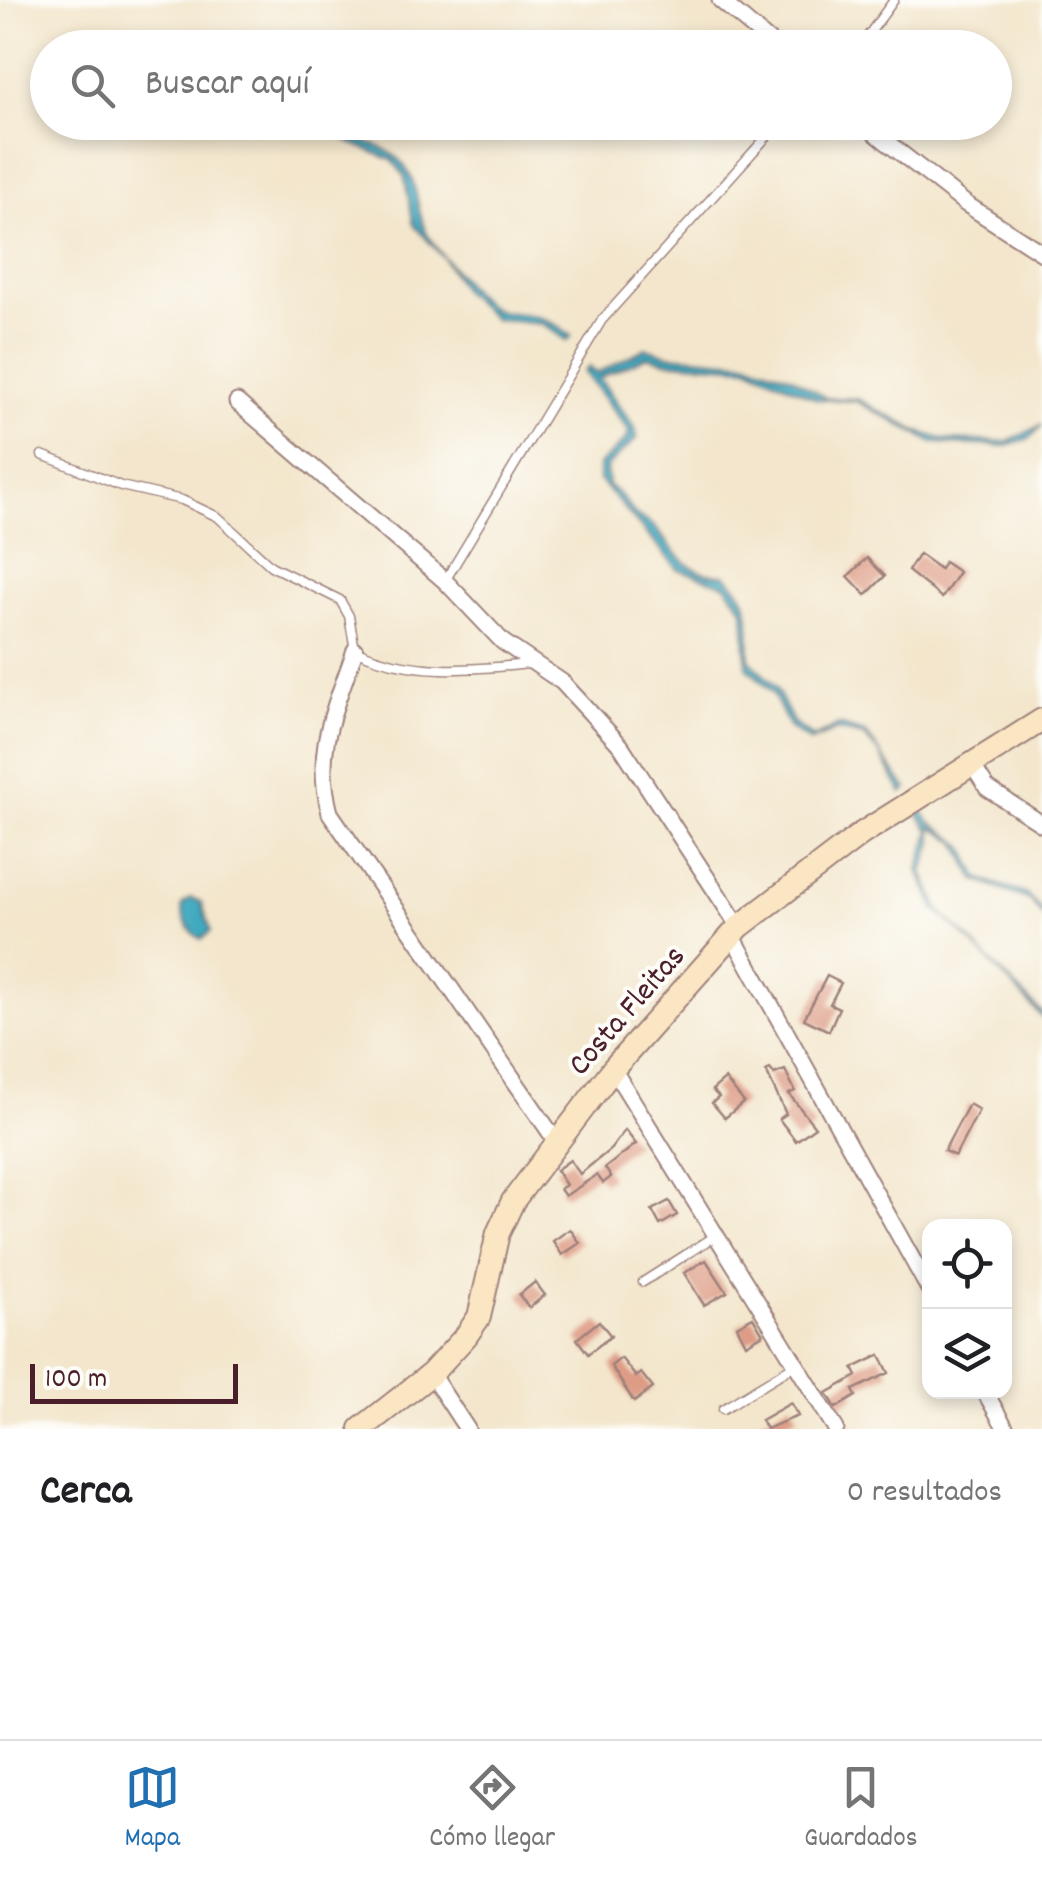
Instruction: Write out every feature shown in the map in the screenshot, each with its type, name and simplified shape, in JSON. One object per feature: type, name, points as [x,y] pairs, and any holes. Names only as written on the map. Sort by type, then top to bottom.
[{"type":"main road","name":"Costa Fleitas","points":[[361,1429],[431,1374],[480,1316],[506,1216],[556,1141],[613,1070],[736,931],[861,834],[1042,720]]},
{"type":"street","points":[[720,0],[755,30]]},
{"type":"street","points":[[884,140],[966,204],[1042,253]]},
{"type":"street","points":[[238,402],[445,581],[503,642],[562,682],[621,746],[736,931],[922,1276]]},
{"type":"street","points":[[355,650],[322,747],[322,783],[330,812],[556,1141]]},
{"type":"street","points":[[971,764],[988,788],[1042,824]]},
{"type":"street","points":[[613,1070],[718,1233],[836,1429]]},
{"type":"street","points":[[431,1374],[467,1429]]},
{"type":"street","points":[[990,1399],[1006,1429]]},
{"type":"lane","points":[[872,30],[894,0]]},
{"type":"lane","points":[[445,581],[602,320],[764,140]]},
{"type":"lane","points":[[42,455],[121,486],[182,500],[218,517],[271,566],[340,600],[349,616],[355,650],[377,660],[466,672],[534,664]]},
{"type":"lane","points":[[643,1282],[718,1233]]},
{"type":"lane","points":[[724,1409],[798,1362]]},
{"type":"water","points":[[363,140],[390,153],[405,167],[428,235],[482,301],[503,312],[547,321],[571,336],[567,341],[543,324],[494,319],[462,290],[443,257],[414,225],[404,175],[392,160],[347,141]]},
{"type":"water","points":[[646,348],[669,355],[750,362],[792,377],[826,398],[857,399],[919,432],[945,440],[1007,442],[1042,425],[1030,438],[1007,446],[946,444],[930,441],[856,401],[817,399],[750,367],[670,362],[647,356],[599,378],[635,428],[637,438],[606,467],[608,485],[684,561],[701,571],[725,575],[735,586],[749,614],[750,660],[776,688],[794,724],[814,738],[839,725],[865,733],[880,753],[864,736],[837,730],[810,741],[790,728],[772,692],[747,667],[744,610],[726,585],[678,569],[599,480],[599,465],[627,439],[629,431],[584,372],[589,367],[596,374]]},
{"type":"water","points":[[880,753],[907,789],[902,793]]},
{"type":"water","points":[[920,807],[929,821],[963,845],[979,878],[1026,894],[1042,910],[1042,915],[1030,900],[975,880],[957,842],[931,827],[933,843],[923,872],[940,911],[958,929],[935,909],[919,870],[930,831],[915,810]]},
{"type":"water","points":[[191,898],[201,902],[211,931],[202,939],[190,929],[183,915],[182,905]]},
{"type":"water","points":[[981,952],[1042,1013],[1042,1017]]},
{"type":"building","points":[[919,554],[940,569],[944,562],[959,572],[942,598],[908,571]]},
{"type":"building","points":[[867,558],[885,576],[866,595],[848,576]]},
{"type":"building","points":[[827,976],[841,983],[830,1004],[839,1008],[829,1031],[804,1019]]},
{"type":"building","points":[[770,1069],[774,1074],[785,1070],[795,1091],[789,1094],[815,1127],[796,1141],[779,1119],[786,1114],[766,1071]]},
{"type":"building","points":[[725,1079],[744,1102],[725,1118],[712,1103],[719,1097],[712,1090]]},
{"type":"building","points":[[969,1104],[979,1110],[955,1156],[944,1151]]},
{"type":"building","points":[[625,1130],[636,1144],[605,1168],[611,1177],[603,1183],[597,1175],[565,1196],[560,1189],[566,1185],[556,1170],[570,1160],[580,1174],[611,1149]]},
{"type":"building","points":[[669,1201],[677,1215],[660,1225],[652,1210]]},
{"type":"building","points":[[570,1229],[580,1243],[562,1255],[553,1241]]},
{"type":"building","points":[[706,1260],[727,1292],[704,1305],[684,1273]]},
{"type":"building","points":[[535,1282],[545,1295],[529,1308],[519,1295]]},
{"type":"building","points":[[753,1317],[763,1334],[746,1344],[737,1326]]},
{"type":"building","points":[[599,1321],[611,1336],[588,1354],[577,1339]]},
{"type":"building","points":[[880,1355],[889,1373],[853,1390],[856,1396],[836,1408],[827,1393],[857,1376],[853,1368]]},
{"type":"building","points":[[621,1358],[636,1377],[641,1373],[653,1388],[634,1402],[611,1366]]},
{"type":"building","points":[[791,1403],[798,1416],[766,1429],[761,1420]]}]
